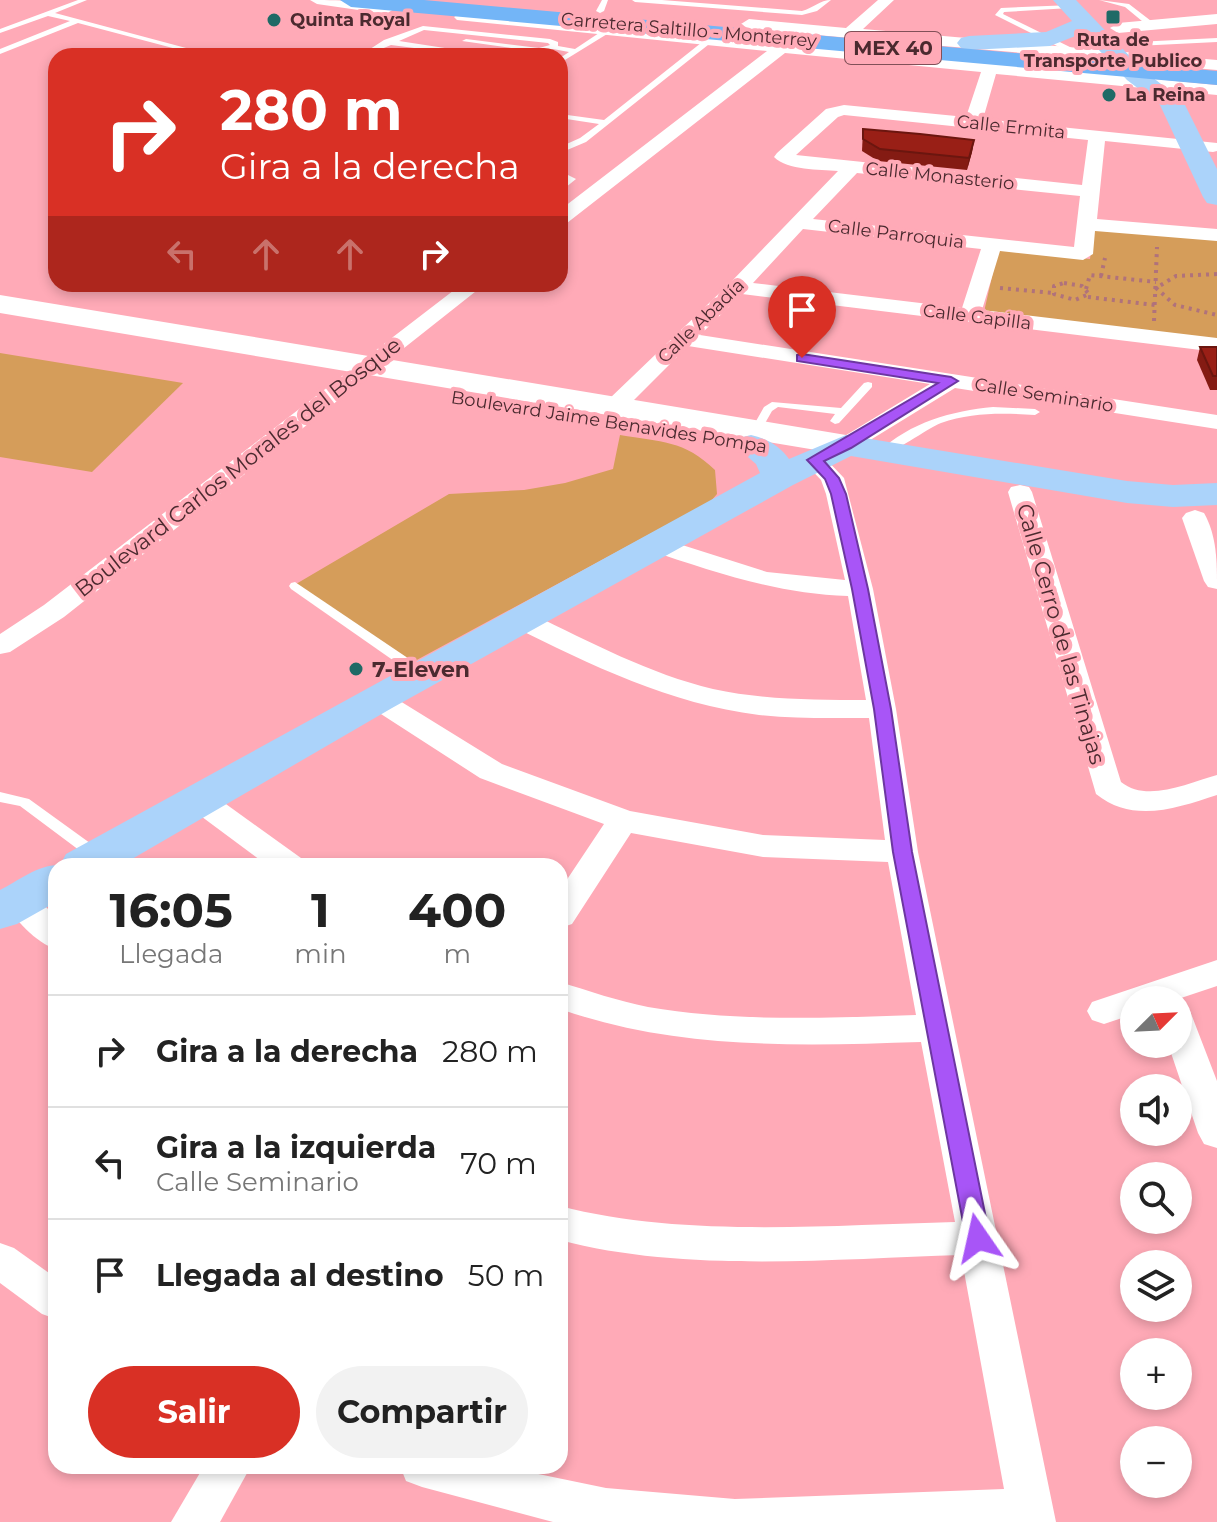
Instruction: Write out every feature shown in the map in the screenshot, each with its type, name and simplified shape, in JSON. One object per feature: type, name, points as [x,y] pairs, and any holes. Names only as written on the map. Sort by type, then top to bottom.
[{"type":"highway","name":"Carretera Saltillo - Monterrey","points":[[351,0],[589,11],[1217,80]]},
{"type":"highway","name":"Carretera Saltillo - Monterrey","points":[[434,0],[589,11],[1217,68]]},
{"type":"main road","points":[[969,43],[1050,39],[1078,7],[1125,43],[1209,148]]},
{"type":"main road","points":[[1150,72],[1172,86],[1189,105],[1209,148],[1217,197]]},
{"type":"main road","points":[[754,437],[771,458],[832,446]]},
{"type":"main road","points":[[98,858],[832,446]]},
{"type":"main road","name":"Boulevard Jaime Benavides Pompa","points":[[832,446],[1020,492],[1150,516],[1210,509]]},
{"type":"main road","name":"Boulevard Jaime Benavides Pompa","points":[[832,446],[1127,492],[1173,496],[1210,509]]},
{"type":"street","points":[[317,0],[1076,77],[1217,68]]},
{"type":"street","points":[[474,0],[1075,53],[1125,43],[1151,24],[1217,19]]},
{"type":"street","points":[[849,33],[887,0]]},
{"type":"street","points":[[568,213],[781,48]]},
{"type":"street","points":[[1075,53],[1090,61],[1093,68],[1076,77]]},
{"type":"street","points":[[973,123],[990,68]]},
{"type":"street","points":[[1217,68],[1210,72],[1217,80]]},
{"type":"street","points":[[1172,86],[1217,90]]},
{"type":"street","name":"Calle Ermita","points":[[789,160],[784,155],[832,113],[855,110],[1209,148]]},
{"type":"street","points":[[1097,135],[1087,224],[1217,235]]},
{"type":"street","name":"Calle Monasterio","points":[[789,160],[1092,192]]},
{"type":"street","name":"Calle Abadía","points":[[616,405],[737,287],[852,167]]},
{"type":"street","name":"Calle Parroquia","points":[[800,223],[1083,254],[1087,224]]},
{"type":"street","points":[[970,316],[992,245]]},
{"type":"street","name":"Calle Capilla","points":[[737,287],[1217,345]]},
{"type":"street","name":"Boulevard Carlos Morales del Bosque","points":[[0,646],[54,611],[464,292]]},
{"type":"street","name":"Boulevard Jaime Benavides Pompa","points":[[0,304],[359,372],[754,437],[832,446]]},
{"type":"street","name":"Boulevard Jaime Benavides Pompa","points":[[0,322],[616,405],[754,437]]},
{"type":"street","name":"Calle Seminario","points":[[682,339],[1217,422]]},
{"type":"street","points":[[450,1474],[525,1495],[606,1510],[735,1521],[1032,1516],[902,852],[882,709],[860,589],[832,478],[832,446],[951,381]]},
{"type":"street","name":"Calle Cerro de las Tinajas","points":[[1020,492],[1097,748],[1103,779],[1114,795],[1137,802],[1176,797],[1217,785]]},
{"type":"street","points":[[1210,509],[1217,581]]},
{"type":"street","points":[[657,545],[763,579],[812,587],[860,589]]},
{"type":"street","points":[[522,620],[630,672],[701,695],[769,707],[882,709]]},
{"type":"street","points":[[377,699],[491,771],[623,820],[712,840],[763,846],[902,852]]},
{"type":"street","points":[[201,801],[279,858]]},
{"type":"street","points":[[568,904],[623,820]]},
{"type":"street","points":[[25,898],[48,927]]},
{"type":"street","points":[[1192,990],[1217,973]]},
{"type":"street","points":[[568,999],[580,1004],[669,1023],[714,1027],[779,1030],[937,1028]]},
{"type":"street","points":[[1191,1058],[1217,1133]]},
{"type":"street","points":[[568,1225],[617,1236],[691,1240],[978,1238]]},
{"type":"street","points":[[0,1260],[48,1295]]},
{"type":"street","points":[[194,1522],[224,1474]]},
{"type":"lane","points":[[46,13],[63,0]]},
{"type":"lane","points":[[1,31],[84,0]]},
{"type":"lane","points":[[635,0],[712,3],[784,12],[812,12],[828,0]]},
{"type":"lane","points":[[743,0],[750,10]]},
{"type":"lane","points":[[776,0],[793,28]]},
{"type":"lane","points":[[1102,0],[1127,5],[1151,24]]},
{"type":"lane","points":[[1075,53],[1004,19],[999,12],[1019,7],[1078,7]]},
{"type":"lane","points":[[46,13],[181,48]]},
{"type":"lane","points":[[0,52],[78,21]]},
{"type":"lane","points":[[568,56],[608,31]]},
{"type":"lane","points":[[376,48],[406,34],[515,48]]},
{"type":"lane","points":[[1125,43],[1217,40]]},
{"type":"lane","points":[[568,147],[583,140],[709,41]]},
{"type":"lane","points":[[1202,41],[1217,49]]},
{"type":"lane","points":[[386,42],[432,48]]},
{"type":"lane","points":[[568,50],[576,51]]},
{"type":"lane","points":[[568,117],[604,122]]},
{"type":"lane","points":[[832,446],[868,385]]},
{"type":"lane","points":[[754,437],[768,409],[776,404],[832,446],[906,436],[965,411],[990,408],[1035,412]]},
{"type":"lane","points":[[295,586],[422,674]]},
{"type":"lane","points":[[0,797],[24,802],[87,858]]},
{"type":"path","points":[[1153,338],[1158,230]]},
{"type":"path","points":[[1156,288],[1164,281],[1180,276],[1217,274]]},
{"type":"path","points":[[1086,289],[1090,275],[1156,282]]},
{"type":"path","points":[[1053,293],[1054,286],[1064,283],[1086,289],[1087,297]]},
{"type":"path","points":[[979,286],[1053,293],[1068,300],[1087,297],[1155,305]]},
{"type":"path","points":[[1156,288],[1163,298],[1177,307],[1217,315]]},
{"type":"shaded area","points":[[1094,227],[1217,239],[1217,340],[984,312],[998,250],[1090,259]]},
{"type":"shaded area","points":[[0,353],[183,383],[92,472],[0,457]]},
{"type":"shaded area","points":[[620,435],[660,441],[693,453],[715,470],[717,494],[711,501],[413,662],[296,584],[449,494],[524,490],[565,483],[613,469]]},
{"type":"building","points":[[863,129],[974,140],[969,158],[880,149],[863,139]]},
{"type":"building","points":[[1200,347],[1217,347],[1217,376],[1213,376]]},
{"type":"place","name":"Ruta de Transporte Publico","points":[[1113,17]]},
{"type":"place","name":"Quinta Royal","points":[[274,20]]},
{"type":"place","name":"La Reina","points":[[1109,95]]},
{"type":"place","name":"7-Eleven","points":[[356,669]]},
{"type":"route","points":[[802,358],[951,381],[846,445],[814,460],[832,478],[838,494],[860,589],[882,709],[902,852],[978,1238]]}]
